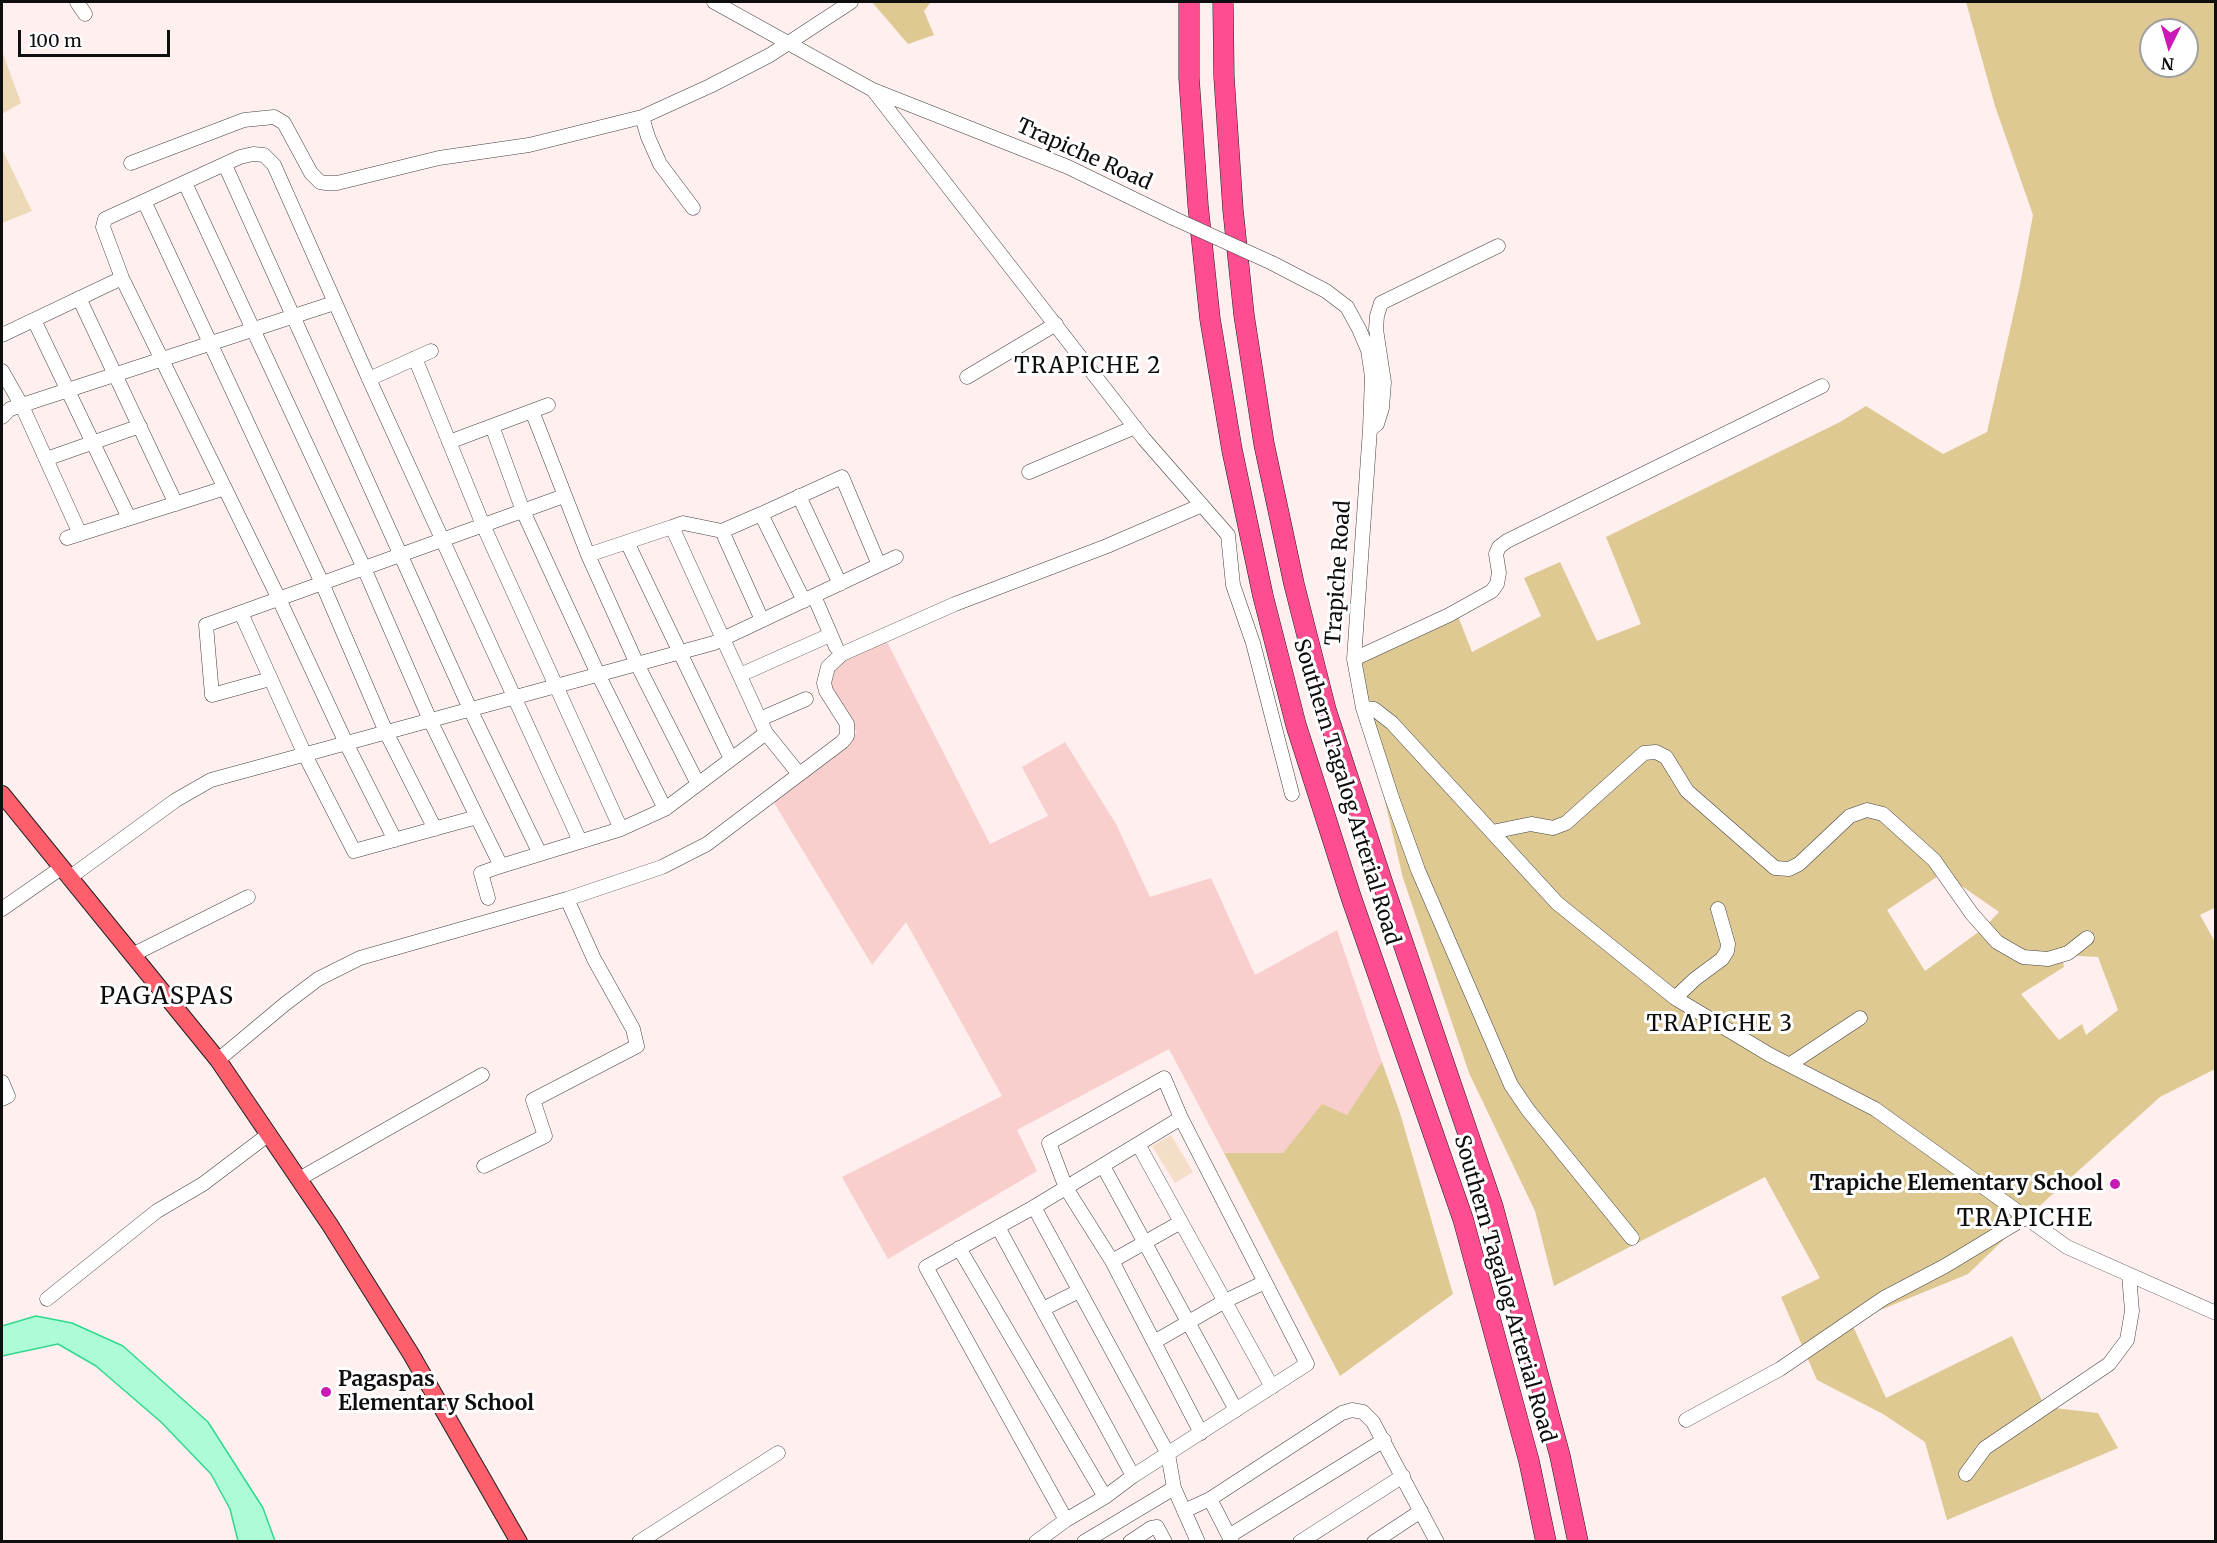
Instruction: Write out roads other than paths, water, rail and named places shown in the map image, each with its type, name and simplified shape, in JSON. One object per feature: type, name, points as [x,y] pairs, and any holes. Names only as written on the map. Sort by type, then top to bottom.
[{"type":"highway","name":"Southern Tagalog Arterial Road","points":[[1189,2],[1189,78],[1198,205],[1210,319],[1232,450],[1263,596],[1296,725],[1351,897],[1463,1219],[1528,1461],[1546,1542]]},
{"type":"highway","name":"Southern Tagalog Arterial Road","points":[[1223,2],[1224,77],[1244,315],[1264,444],[1294,584],[1326,710],[1493,1207],[1560,1456],[1578,1542]]},
{"type":"main road","points":[[2,794],[218,1060],[330,1225],[411,1354],[519,1542]]},
{"type":"street","points":[[77,2],[85,14]]},
{"type":"street","name":"Trapiche Road","points":[[714,2],[873,90],[1068,167],[1272,263],[1326,291],[1347,307],[1368,350],[1372,376],[1354,659],[1363,708],[1418,870],[1511,1085],[1528,1110],[1632,1238]]},
{"type":"street","points":[[131,163],[244,120],[274,117],[284,123],[311,173],[320,182],[337,183],[439,159],[529,145],[642,117],[710,86],[790,44],[851,2]]},
{"type":"street","points":[[873,90],[1135,427],[1228,535],[1233,585],[1252,643],[1292,794]]},
{"type":"street","points":[[642,117],[660,164],[693,208]]},
{"type":"street","points":[[395,840],[122,278],[103,227],[105,219],[253,154],[264,155],[274,165],[334,303],[580,842]]},
{"type":"street","points":[[225,165],[470,709],[540,854]]},
{"type":"street","points":[[185,183],[364,568],[430,720],[501,866]]},
{"type":"street","points":[[144,201],[322,584],[386,732],[435,829]]},
{"type":"street","points":[[1370,429],[1377,424],[1382,408],[1384,382],[1376,329],[1377,316],[1382,303],[1498,246]]},
{"type":"street","points":[[2,335],[122,278]]},
{"type":"street","points":[[79,298],[176,504]]},
{"type":"street","points":[[2,417],[10,410],[68,390],[334,303]]},
{"type":"street","points":[[34,320],[129,518]]},
{"type":"street","points":[[967,377],[1056,324]]},
{"type":"street","points":[[369,379],[431,351]]},
{"type":"street","points":[[415,358],[483,525],[621,829]]},
{"type":"street","points":[[2,371],[22,406],[46,459],[73,536],[225,488]]},
{"type":"street","points":[[1354,659],[1449,615],[1492,591],[1497,584],[1499,573],[1496,554],[1499,547],[1507,541],[1822,386]]},
{"type":"street","points":[[449,442],[548,405]]},
{"type":"street","points":[[532,411],[588,555],[637,664],[698,784]]},
{"type":"street","points":[[46,459],[140,426]]},
{"type":"street","points":[[492,426],[523,511],[598,674],[665,808]]},
{"type":"street","points":[[1029,472],[1135,427]]},
{"type":"street","points":[[588,555],[683,523],[722,531],[842,477],[879,565]]},
{"type":"street","points":[[270,679],[212,695],[206,625],[564,496]]},
{"type":"street","points":[[800,496],[840,584]]},
{"type":"street","points":[[218,1060],[285,1004],[318,980],[360,958],[567,899],[662,867],[706,844],[847,736],[847,724],[826,691],[824,683],[828,667],[842,654],[955,604],[1107,546],[1202,505]]},
{"type":"street","points":[[740,675],[833,641],[761,514]]},
{"type":"street","points":[[672,527],[766,733],[799,774]]},
{"type":"street","points":[[722,531],[762,620]]},
{"type":"street","points":[[627,542],[732,759]]},
{"type":"street","points":[[2,909],[65,873],[176,800],[212,780],[723,639],[896,557]]},
{"type":"street","points":[[241,613],[305,755],[354,851],[477,817]]},
{"type":"street","points":[[760,719],[806,699]]},
{"type":"street","points":[[1363,708],[1374,709],[1392,723],[1557,903],[1675,998],[1789,1065],[1875,1109],[2067,1247],[2216,1313]]},
{"type":"street","points":[[488,898],[480,873],[621,829],[665,808],[766,733]]},
{"type":"street","points":[[1492,832],[1531,824],[1553,828],[1566,823],[1644,753],[1656,752],[1666,757],[1687,791],[1775,868],[1789,869],[1799,864],[1850,816],[1867,810],[1883,814],[1934,860],[1972,914],[1997,942],[2023,957],[2048,959],[2068,953],[2087,938]]},
{"type":"street","points":[[132,955],[248,897]]},
{"type":"street","points":[[484,1166],[545,1136],[533,1100],[637,1046],[633,1029],[594,959],[567,899]]},
{"type":"street","points":[[1675,998],[1722,958],[1726,951],[1728,944],[1718,909]]},
{"type":"street","points":[[1789,1065],[1860,1018]]},
{"type":"street","points":[[299,1179],[482,1075]]},
{"type":"street","points":[[1036,1542],[1066,1520],[1105,1497],[1133,1476],[1201,1433],[1307,1364],[1181,1118],[1164,1078],[1049,1143],[1066,1188],[1112,1261],[1201,1433]]},
{"type":"street","points":[[2,1082],[8,1096],[2,1099]]},
{"type":"street","points":[[1066,1520],[926,1267],[1034,1207],[1181,1118]]},
{"type":"street","points":[[47,1299],[157,1211],[203,1184],[269,1134]]},
{"type":"street","points":[[1138,1144],[1272,1387]]},
{"type":"street","points":[[1103,1166],[1236,1410]]},
{"type":"street","points":[[1034,1207],[1168,1454],[1174,1488],[1198,1542]]},
{"type":"street","points":[[1686,1420],[1780,1369],[1884,1298],[1945,1266],[2026,1217]]},
{"type":"street","points":[[1112,1261],[1181,1222]]},
{"type":"street","points":[[998,1227],[1133,1476]]},
{"type":"street","points":[[959,1248],[1105,1497]]},
{"type":"street","points":[[1966,1474],[1985,1448],[2109,1364],[2127,1340],[2132,1311],[2129,1275]]},
{"type":"street","points":[[1154,1342],[1225,1301],[1265,1282]]},
{"type":"street","points":[[1043,1309],[1079,1291]]},
{"type":"street","points":[[1184,1511],[1210,1499],[1342,1413],[1352,1410],[1363,1412],[1373,1422],[1437,1542]]},
{"type":"street","points":[[1210,1499],[1231,1539],[1384,1440]]},
{"type":"street","points":[[639,1542],[778,1453]]},
{"type":"street","points":[[1300,1542],[1403,1476]]},
{"type":"street","points":[[1084,1542],[1174,1488]]},
{"type":"street","points":[[1374,1542],[1421,1511]]},
{"type":"street","points":[[1130,1542],[1151,1528],[1157,1527],[1166,1542]]},
{"type":"place","name":"Trapiche Elementary School","points":[[2115,1184]]},
{"type":"place","name":"Pagaspas Elementary School","points":[[326,1392]]},
{"type":"district","name":"TRAPICHE 2","points":[[1088,367]]},
{"type":"district","name":"PAGASPAS","points":[[167,997]]},
{"type":"district","name":"TRAPICHE 3","points":[[1720,1025]]},
{"type":"district","name":"TRAPICHE","points":[[2025,1219]]}]
